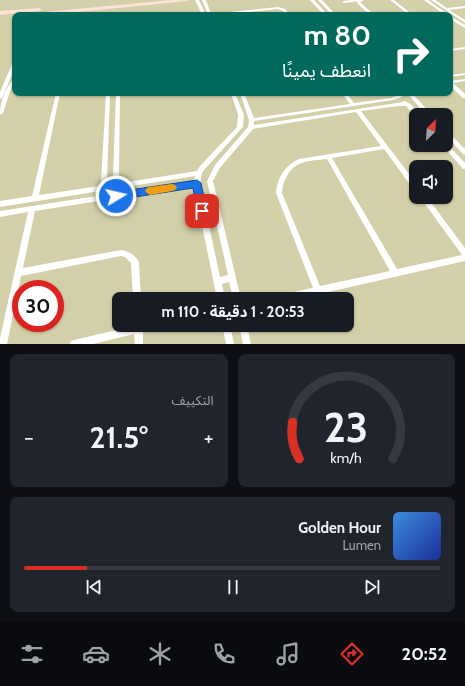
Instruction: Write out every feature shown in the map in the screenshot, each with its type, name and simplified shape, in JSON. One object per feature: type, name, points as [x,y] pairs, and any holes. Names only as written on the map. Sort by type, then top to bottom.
[{"type":"street","points":[[0,13],[146,0]]},
{"type":"street","points":[[71,12],[187,0]]},
{"type":"street","points":[[197,0],[203,12]]},
{"type":"street","points":[[204,0],[209,12]]},
{"type":"street","points":[[312,0],[323,12]]},
{"type":"street","points":[[320,0],[331,12]]},
{"type":"street","points":[[361,0],[359,3],[369,12]]},
{"type":"street","points":[[392,0],[407,12]]},
{"type":"street","points":[[426,0],[443,12]]},
{"type":"street","points":[[433,0],[451,12]]},
{"type":"street","points":[[446,8],[465,6]]},
{"type":"street","points":[[252,12],[278,8],[286,12]]},
{"type":"street","points":[[453,13],[465,22]]},
{"type":"street","points":[[0,18],[12,17]]},
{"type":"street","points":[[453,19],[465,27]]},
{"type":"street","points":[[453,49],[465,48]]},
{"type":"street","points":[[453,76],[465,74]]},
{"type":"street","points":[[0,98],[7,82],[12,76]]},
{"type":"street","points":[[453,82],[465,80]]},
{"type":"street","points":[[7,82],[12,81]]},
{"type":"street","points":[[0,113],[12,84]]},
{"type":"street","points":[[453,86],[465,97]]},
{"type":"street","points":[[35,199],[57,96]]},
{"type":"street","points":[[101,189],[104,180],[108,96]]},
{"type":"street","points":[[118,96],[116,182],[119,186]]},
{"type":"street","points":[[219,292],[197,183],[199,173],[240,127],[242,115],[234,96]]},
{"type":"street","points":[[235,292],[210,181],[217,167],[251,127],[252,120],[243,96]]},
{"type":"street","points":[[346,96],[353,105]]},
{"type":"street","points":[[252,120],[393,99],[397,96]]},
{"type":"street","points":[[399,96],[411,108]]},
{"type":"street","points":[[412,96],[423,108]]},
{"type":"street","points":[[251,127],[408,104]]},
{"type":"street","points":[[358,111],[409,179]]},
{"type":"street","points":[[453,140],[465,153]]},
{"type":"street","points":[[318,290],[279,193],[279,185],[282,178],[293,165],[306,160],[385,147]]},
{"type":"street","points":[[452,152],[463,162],[465,167]]},
{"type":"street","points":[[328,156],[395,273]]},
{"type":"street","points":[[0,204],[199,173]]},
{"type":"street","points":[[104,180],[116,178]]},
{"type":"street","points":[[0,214],[197,183]]},
{"type":"street","points":[[427,204],[465,254]]},
{"type":"street","points":[[3,344],[32,209]]},
{"type":"street","points":[[18,273],[121,253],[127,254],[135,262],[137,292]]},
{"type":"street","points":[[309,292],[465,258]]},
{"type":"street","points":[[217,281],[232,278]]},
{"type":"street","points":[[74,344],[119,332]]},
{"type":"street","points":[[138,332],[139,344]]},
{"type":"street","points":[[227,332],[230,344]]},
{"type":"street","points":[[244,332],[247,344]]},
{"type":"lane","points":[[344,2],[361,0]]},
{"type":"slow traffic","points":[[150,191],[172,187]]},
{"type":"route","points":[[116,196],[197,183],[202,211]]}]
